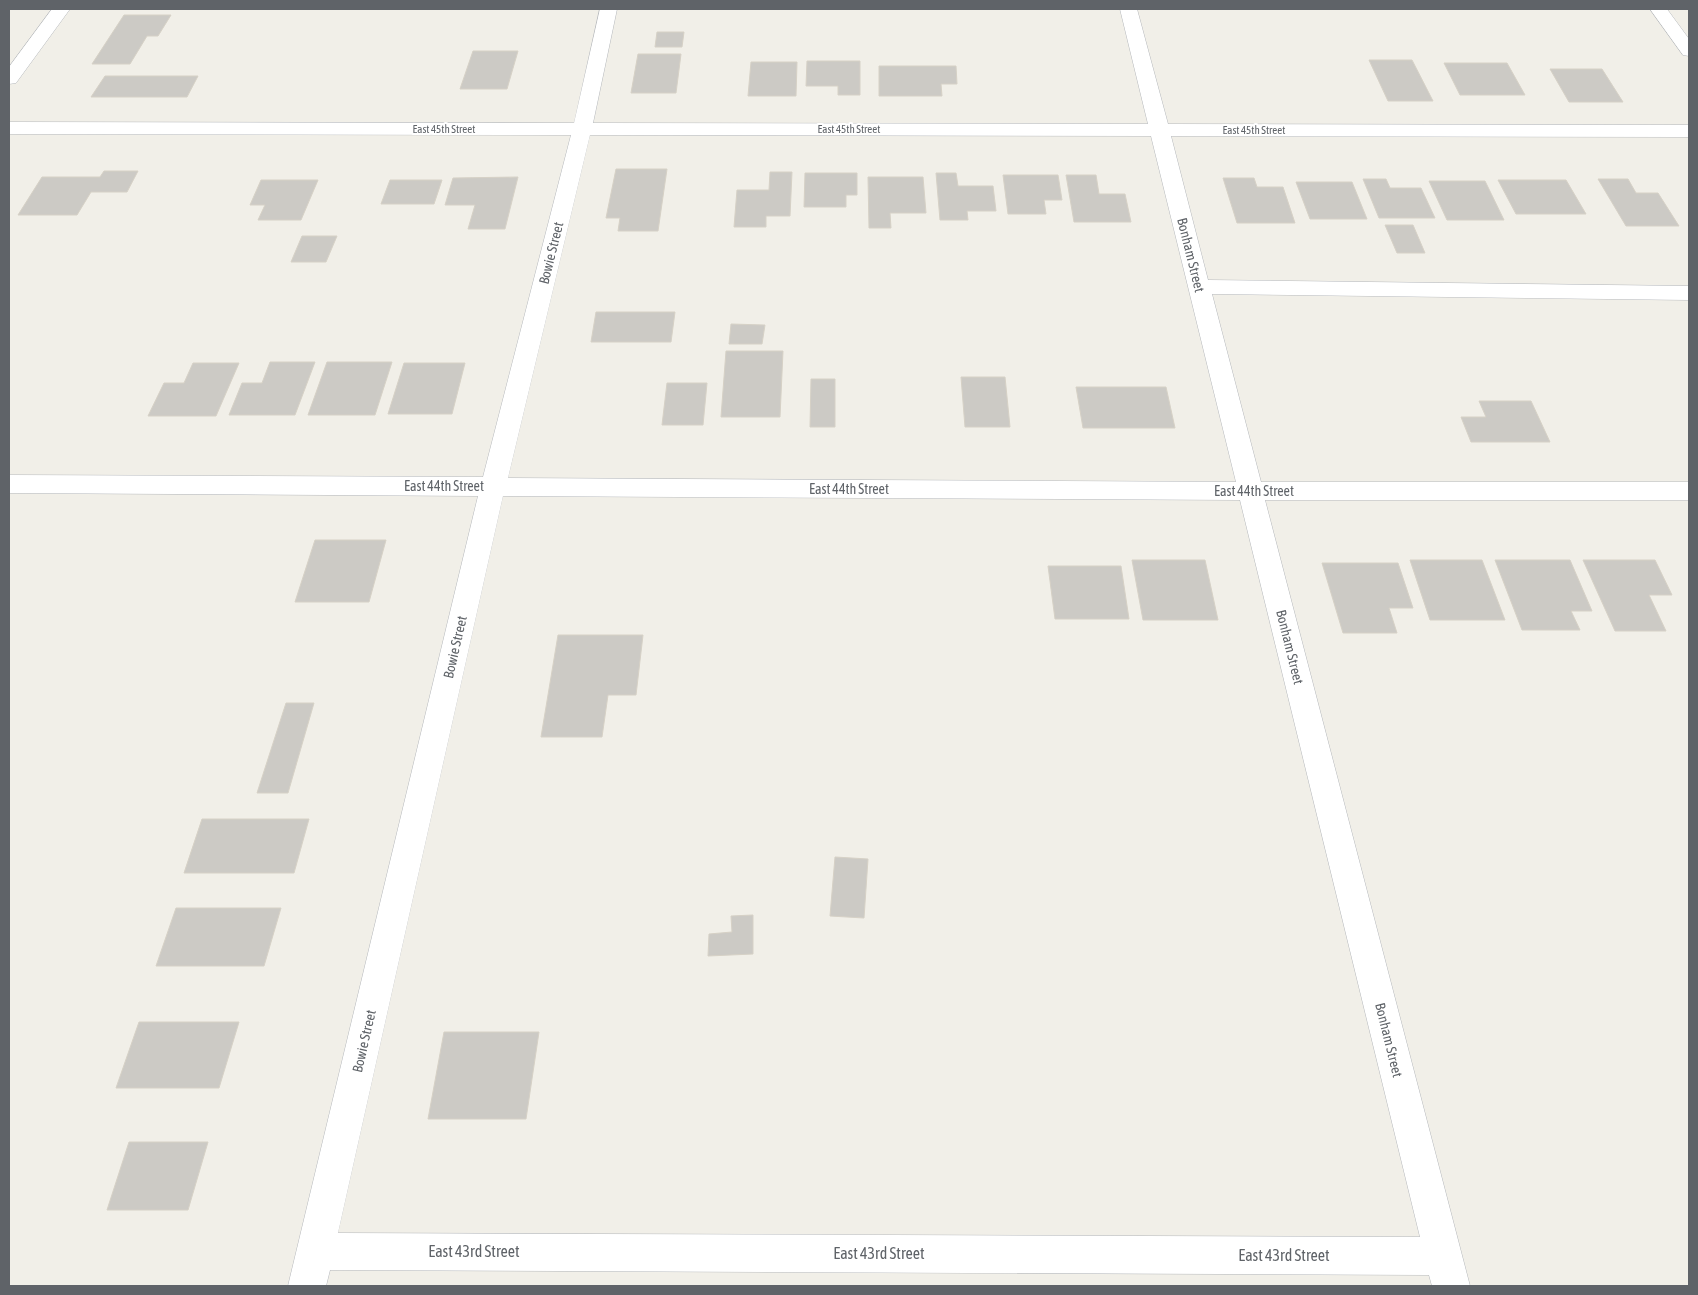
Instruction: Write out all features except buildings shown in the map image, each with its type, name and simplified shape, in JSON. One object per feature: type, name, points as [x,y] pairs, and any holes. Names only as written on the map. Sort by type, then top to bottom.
[{"type":"street","points":[[9,79],[61,9]]},
{"type":"street","name":"Bowie Street","points":[[307,1286],[493,487],[582,129],[608,9]]},
{"type":"street","name":"Bonham Street","points":[[1129,9],[1447,1271]]},
{"type":"street","points":[[1658,9],[1689,52]]},
{"type":"street","name":"East 45th Street","points":[[9,128],[1689,132]]},
{"type":"street","points":[[1200,287],[1689,293]]},
{"type":"street","name":"East 44th Street","points":[[9,484],[1251,491],[1689,491]]},
{"type":"street","name":"East 43rd Street","points":[[315,1251],[1447,1271]]}]
